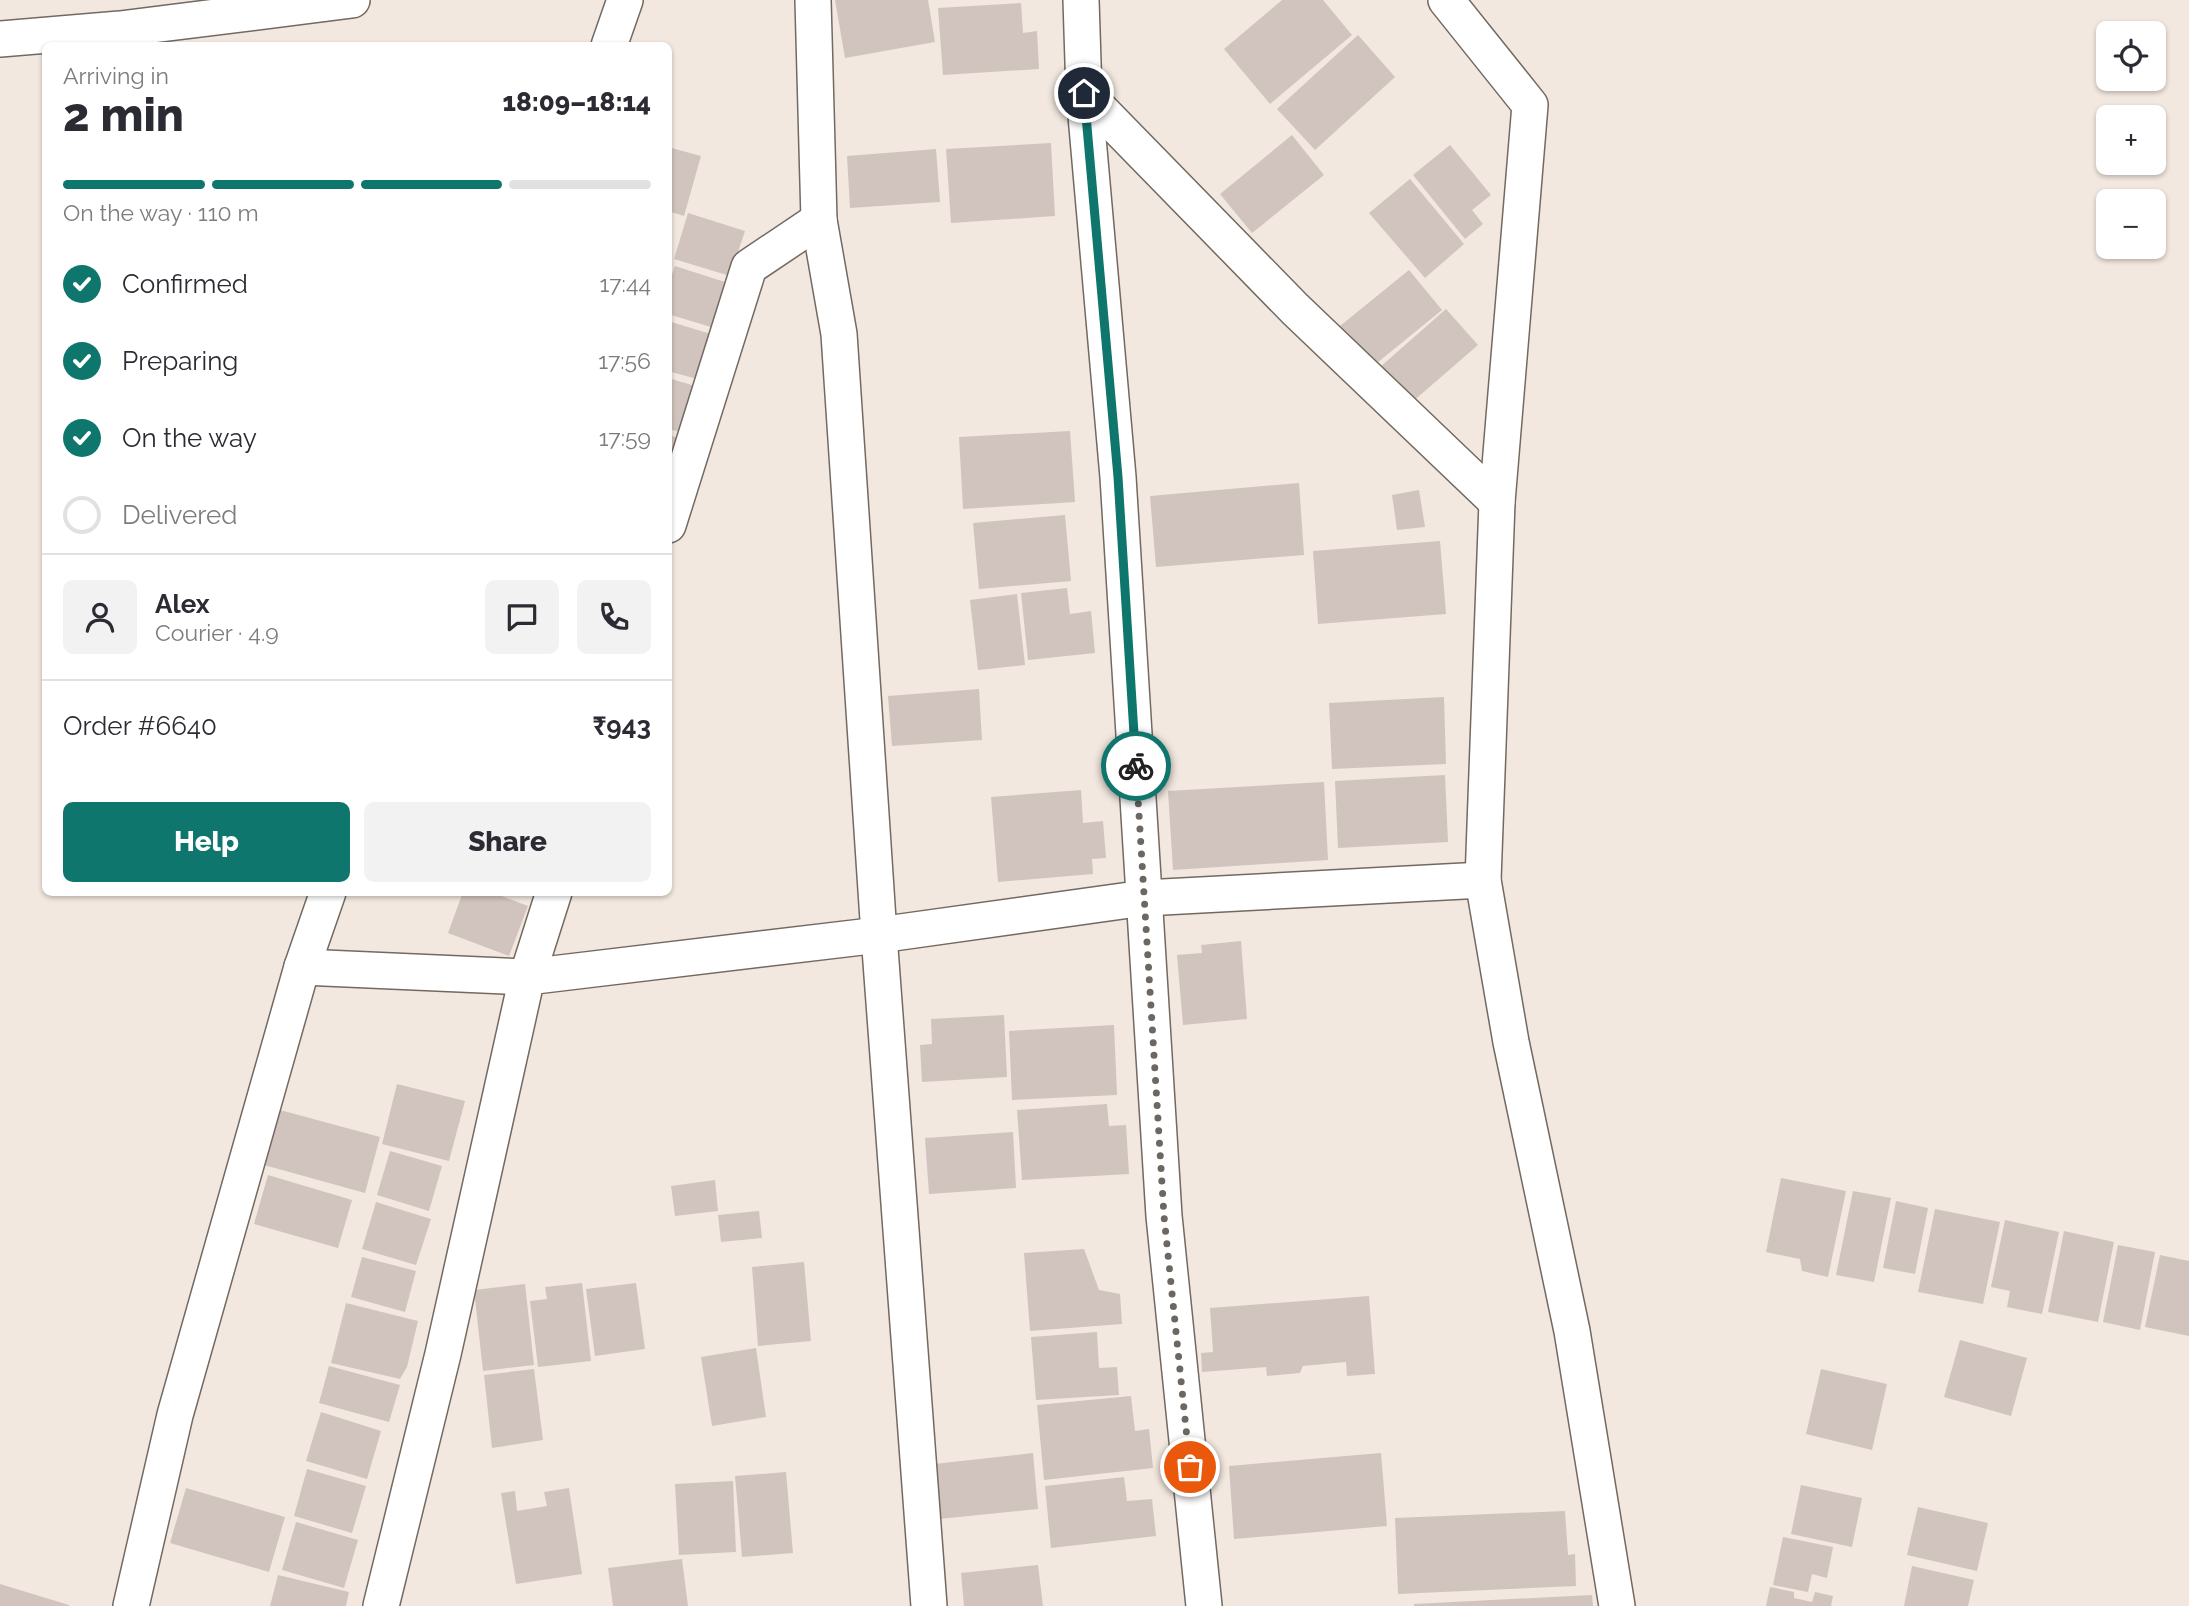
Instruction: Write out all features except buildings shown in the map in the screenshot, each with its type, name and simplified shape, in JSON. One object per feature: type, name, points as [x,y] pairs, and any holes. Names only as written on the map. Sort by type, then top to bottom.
[{"type":"street","points":[[0,39],[120,29],[352,0]]},
{"type":"street","points":[[610,42],[625,0]]},
{"type":"street","points":[[813,0],[819,220],[839,334],[879,935],[929,1606]]},
{"type":"street","points":[[1081,0],[1084,93],[1118,477],[1164,1216],[1204,1606]]},
{"type":"street","points":[[1446,0],[1530,105],[1496,502],[1482,880],[1511,1042],[1572,1331],[1617,1606]]},
{"type":"street","points":[[1084,93],[1295,309],[1496,502]]},
{"type":"street","points":[[672,512],[749,267],[819,220]]},
{"type":"street","points":[[302,967],[527,976],[879,935],[1144,898],[1482,880]]},
{"type":"street","points":[[131,1606],[175,1415],[302,967],[327,896]]},
{"type":"street","points":[[382,1606],[443,1353],[527,976],[553,896]]},
{"type":"way so far","points":[[1136,766],[1164,1216],[1190,1467]]},
{"type":"route","points":[[1084,93],[1118,477],[1136,766]]}]
